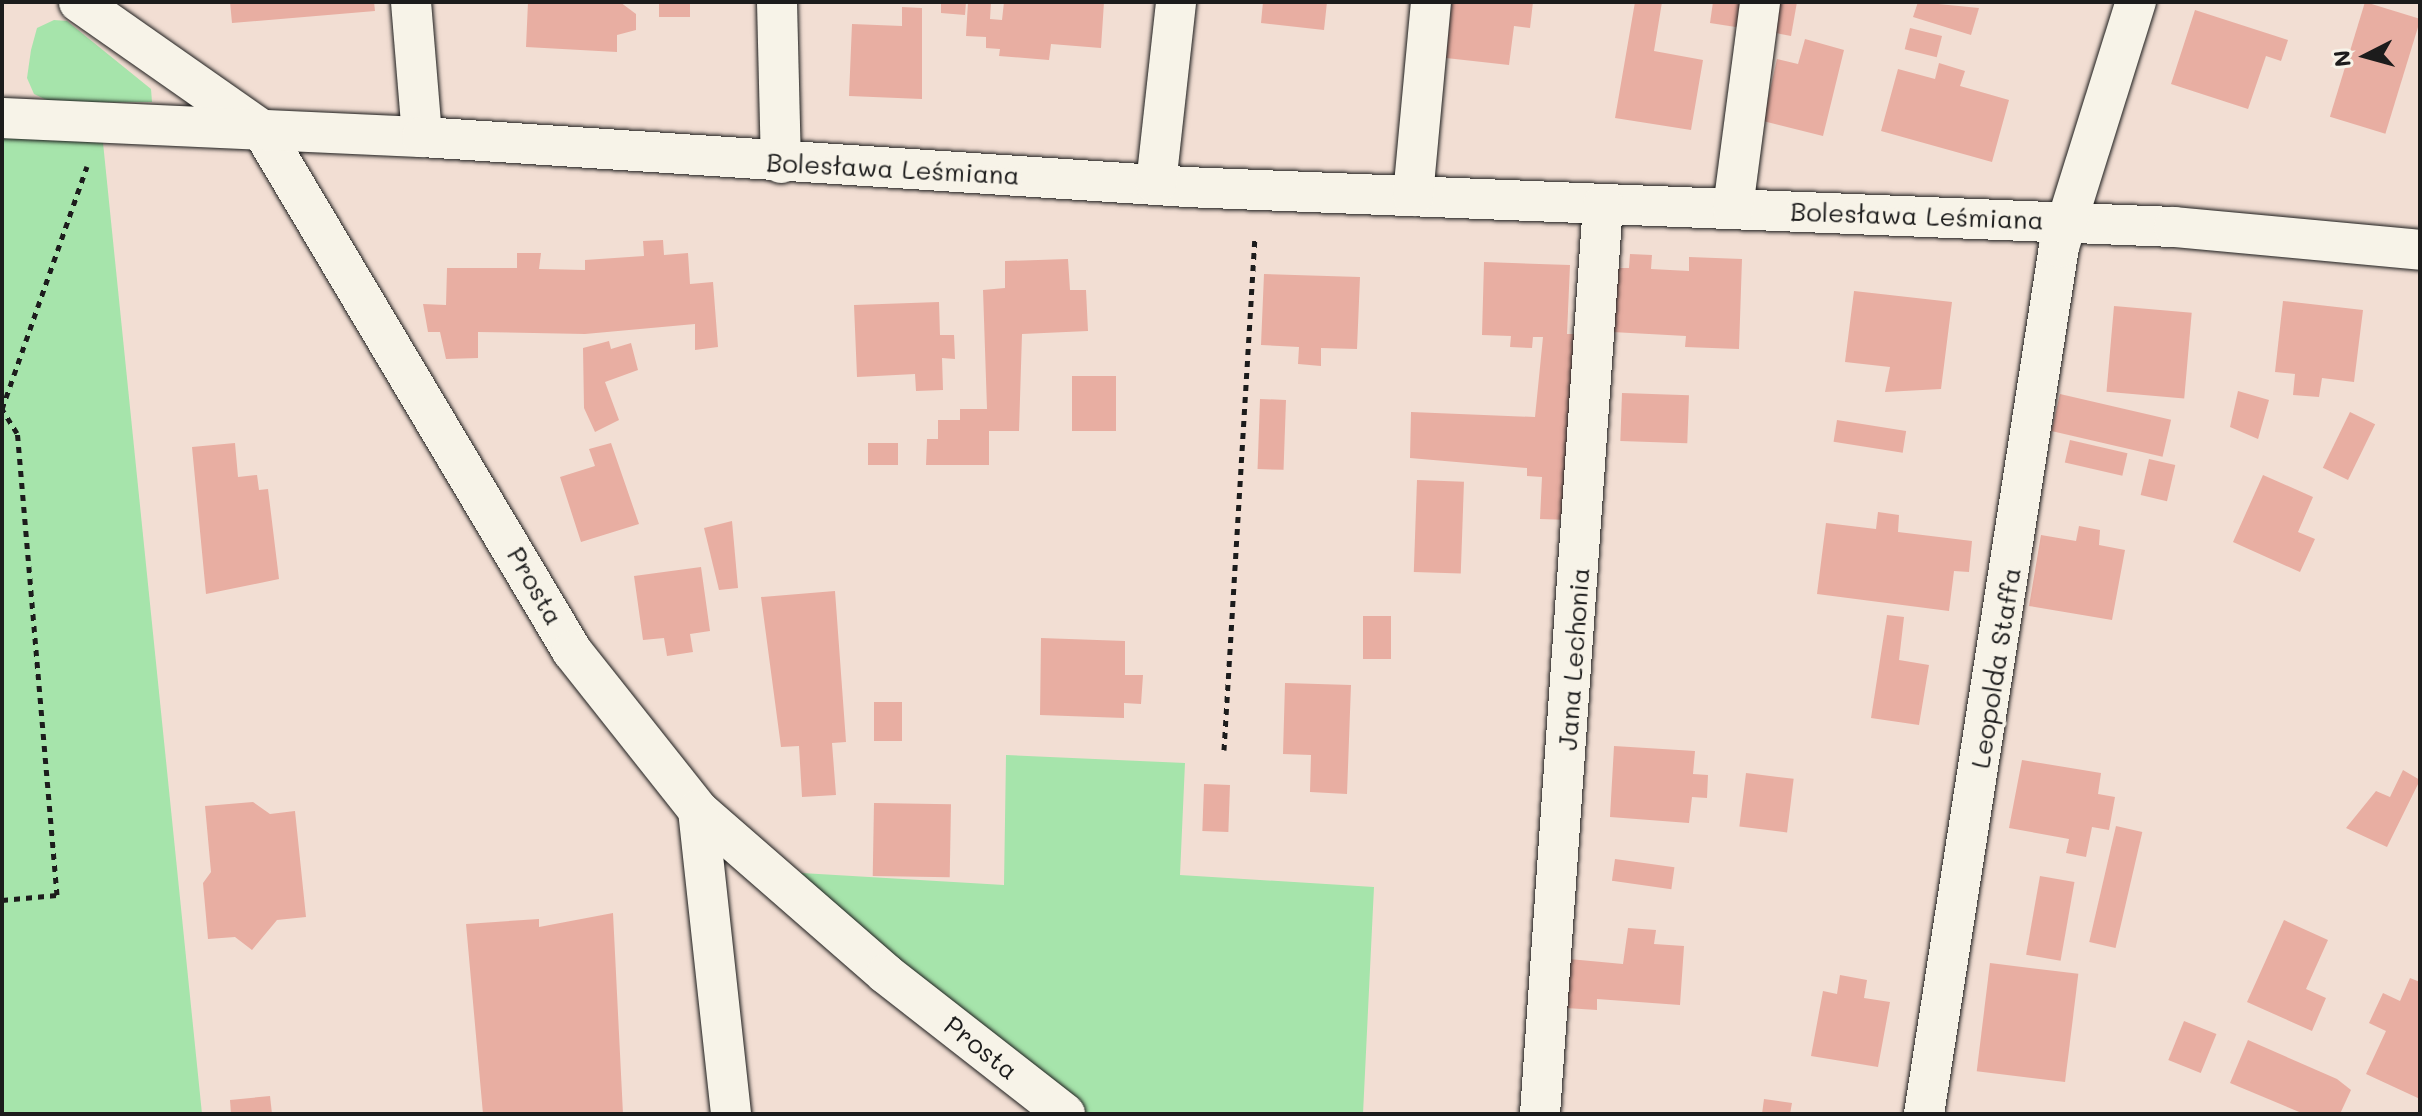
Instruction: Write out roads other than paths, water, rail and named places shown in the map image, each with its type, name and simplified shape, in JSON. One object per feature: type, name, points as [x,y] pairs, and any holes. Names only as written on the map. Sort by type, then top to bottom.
[{"type":"street","name":"Prosta","points":[[79,2],[262,130],[572,651],[698,810],[886,974],[1065,1114]]},
{"type":"street","points":[[411,2],[422,137]]},
{"type":"street","points":[[777,2],[781,163]]},
{"type":"street","points":[[1156,184],[1176,2]]},
{"type":"street","points":[[1413,196],[1431,2]]},
{"type":"street","points":[[1733,208],[1760,2]]},
{"type":"street","name":"Leopolda Staffa","points":[[1924,1114],[2064,222],[2136,2]]},
{"type":"street","name":"Bolesława Leśmiana","points":[[2,118],[422,137],[781,163],[1257,190],[2064,222],[2420,250]]},
{"type":"street","name":"Jana Lechonia","points":[[1540,1114],[1603,204]]},
{"type":"street","points":[[698,810],[731,1114]]}]
